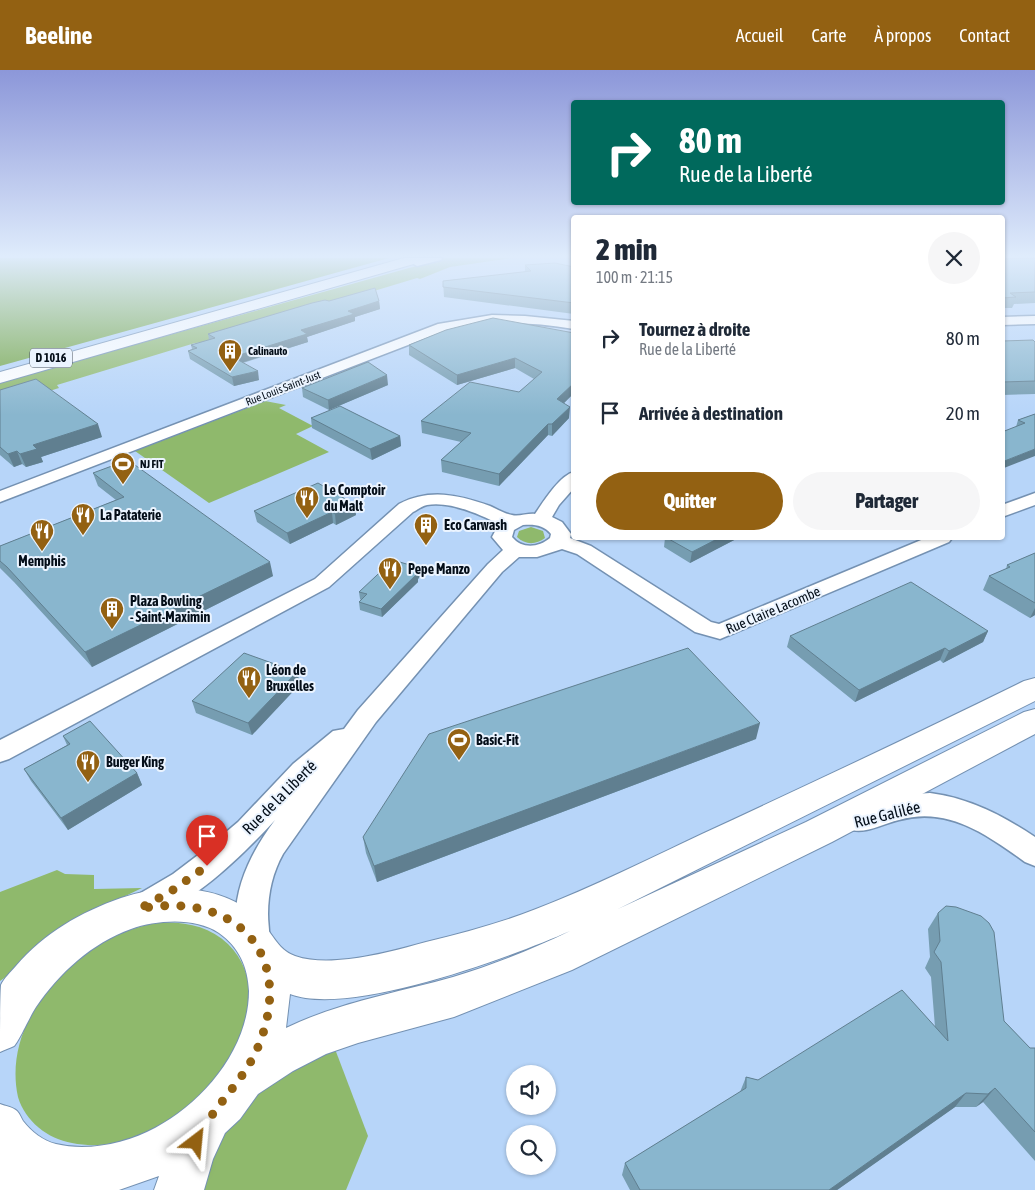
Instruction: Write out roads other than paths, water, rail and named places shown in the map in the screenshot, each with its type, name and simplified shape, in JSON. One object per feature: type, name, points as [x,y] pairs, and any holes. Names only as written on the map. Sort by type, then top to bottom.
[{"type":"main road","name":"D 1016","points":[[0,372],[228,310]]},
{"type":"main road","name":"D 1016","points":[[0,378],[237,310]]},
{"type":"main road","points":[[0,992],[43,966],[84,933],[111,919],[139,909],[173,905],[206,909],[233,921],[258,950],[277,968],[298,977],[330,980],[401,968],[450,956],[568,914],[774,817],[1035,688]]},
{"type":"main road","points":[[242,1078],[277,1055],[318,1035],[358,1022],[454,997],[538,966],[819,832],[1035,720]]},
{"type":"main road","points":[[179,1190],[191,1151],[210,1116],[242,1078],[260,1043],[268,1009],[268,982],[258,950]]},
{"type":"main road","points":[[0,1030],[16,1000],[43,966]]},
{"type":"main road","points":[[0,1183],[106,1170],[139,1161],[172,1145],[210,1116]]},
{"type":"main road","points":[[0,1127],[19,1151],[70,1175]]},
{"type":"street","name":"Rue Louis Saint-Just","points":[[0,497],[443,327],[465,322],[501,319],[571,325]]},
{"type":"street","points":[[1005,321],[1035,320]]},
{"type":"street","points":[[540,520],[551,503],[571,480]]},
{"type":"street","points":[[1005,511],[1035,498]]},
{"type":"street","points":[[0,752],[322,582],[406,508],[418,501],[433,499],[448,501],[495,514],[512,523]]},
{"type":"street","points":[[527,519],[540,520],[552,524],[559,529],[561,534],[559,541],[551,547],[539,551],[516,549],[507,544],[502,536],[504,529],[512,523],[527,519]]},
{"type":"street","name":"Rue Claire Lacombe","points":[[559,541],[584,550],[703,627],[720,632],[730,630],[937,540]]},
{"type":"street","name":"Rue de la Liberté","points":[[258,950],[252,900],[263,860],[367,716],[495,568],[516,549]]},
{"type":"street","name":"Rue de la Liberté","points":[[139,909],[184,883],[216,858],[248,830],[298,776],[367,716]]},
{"type":"street","name":"Rue Galilée","points":[[819,832],[902,808],[932,804],[972,815],[1001,830],[1035,853]]},
{"type":"place","name":"Calinauto","points":[[230,372]]},
{"type":"place","name":"NJ FIT","points":[[123,485]]},
{"type":"place","name":"Le Comptoir du Malt","points":[[307,519]]},
{"type":"place","name":"La Pataterie","points":[[83,536]]},
{"type":"place","name":"Eco Carwash","points":[[426,546]]},
{"type":"place","name":"Memphis","points":[[42,552]]},
{"type":"place","name":"Pepe Manzo","points":[[390,590]]},
{"type":"place","name":"Plaza Bowling - Saint-Maximin","points":[[112,630]]},
{"type":"place","name":"Léon de Bruxelles","points":[[249,699]]},
{"type":"place","name":"Basic-Fit","points":[[459,761]]},
{"type":"place","name":"Burger King","points":[[88,783]]}]
